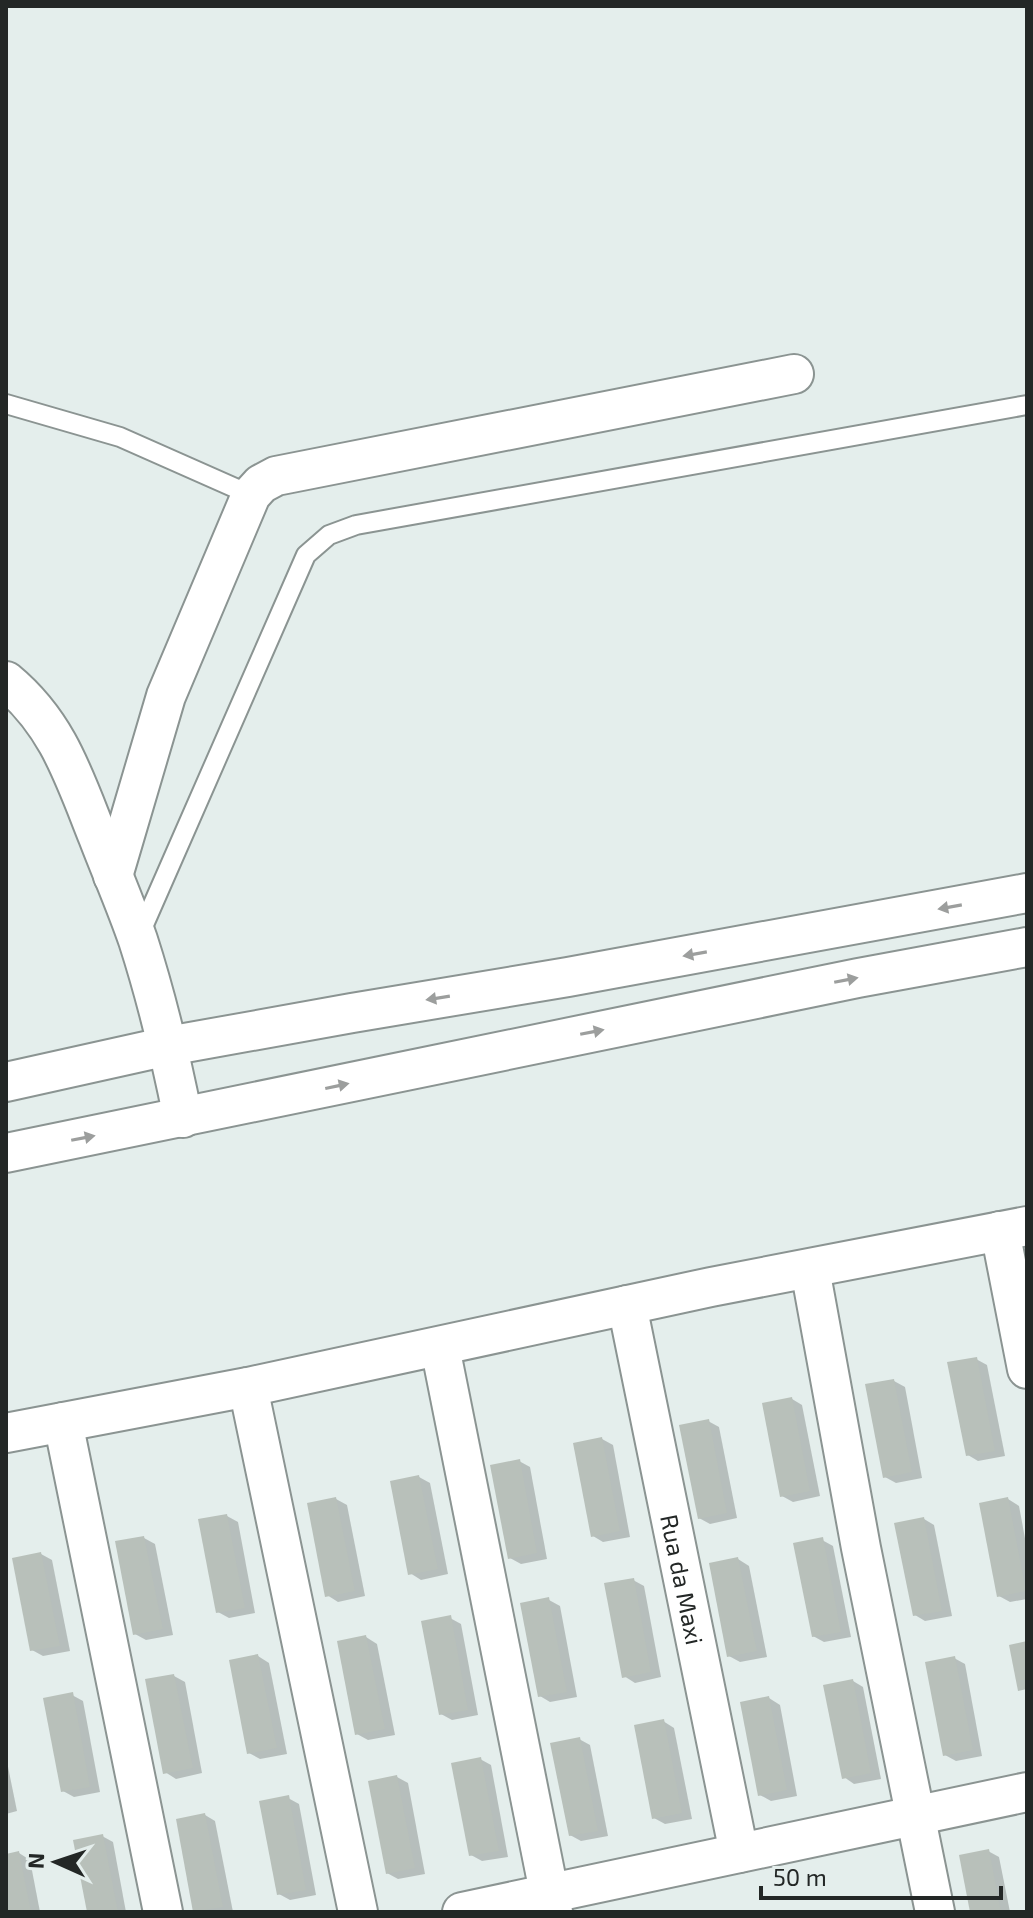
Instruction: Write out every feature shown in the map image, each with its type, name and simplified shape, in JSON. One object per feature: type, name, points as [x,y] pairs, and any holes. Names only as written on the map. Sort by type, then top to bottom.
[{"type":"street","points":[[113,876],[166,696],[251,495],[261,484],[276,476],[794,374]]},
{"type":"street","points":[[6,681],[45,721],[65,755],[137,939],[168,1046],[183,1118]]},
{"type":"street","points":[[6,1082],[168,1046],[1027,893]]},
{"type":"street","points":[[6,1153],[858,978],[1027,947]]},
{"type":"street","points":[[6,1433],[248,1387],[627,1305],[1014,1228],[1027,1369]]},
{"type":"street","points":[[810,1269],[861,1548],[935,1912]]},
{"type":"street","name":"Rua da Maxi","points":[[627,1305],[739,1853]]},
{"type":"street","points":[[440,1347],[551,1903]]},
{"type":"street","points":[[248,1387],[358,1912]]},
{"type":"street","points":[[63,1422],[163,1912]]},
{"type":"street","points":[[462,1912],[551,1903],[739,1853],[1027,1792]]},
{"type":"lane","points":[[6,404],[120,437],[251,495]]},
{"type":"lane","points":[[137,939],[306,555],[329,535],[356,525],[1027,405]]},
{"type":"building","points":[[977,1357],[995,1451],[966,1456],[947,1362]]},
{"type":"building","points":[[894,1379],[912,1472],[883,1478],[865,1384]]},
{"type":"building","points":[[792,1397],[810,1491],[780,1497],[762,1403]]},
{"type":"building","points":[[709,1419],[727,1513],[698,1519],[679,1425]]},
{"type":"building","points":[[602,1437],[620,1531],[591,1537],[573,1443]]},
{"type":"building","points":[[520,1459],[537,1553],[508,1559],[490,1465]]},
{"type":"building","points":[[419,1475],[438,1569],[408,1575],[390,1481]]},
{"type":"building","points":[[336,1497],[355,1591],[325,1597],[307,1503]]},
{"type":"building","points":[[1008,1497],[1026,1591],[997,1597],[979,1503]]},
{"type":"building","points":[[227,1514],[245,1608],[216,1613],[198,1519]]},
{"type":"building","points":[[924,1517],[942,1611],[913,1616],[894,1523]]},
{"type":"building","points":[[144,1536],[163,1629],[133,1635],[115,1541]]},
{"type":"building","points":[[823,1537],[841,1632],[812,1637],[793,1543]]},
{"type":"building","points":[[41,1552],[60,1646],[30,1651],[12,1558]]},
{"type":"building","points":[[738,1557],[757,1651],[727,1657],[709,1563]]},
{"type":"building","points":[[634,1578],[651,1672],[622,1678],[604,1583]]},
{"type":"building","points":[[549,1597],[567,1692],[538,1697],[520,1603]]},
{"type":"building","points":[[451,1615],[468,1710],[439,1715],[421,1621]]},
{"type":"building","points":[[366,1635],[385,1729],[355,1735],[337,1641]]},
{"type":"building","points":[[1027,1641],[1027,1689],[1018,1691],[1009,1645]]},
{"type":"building","points":[[258,1654],[277,1748],[247,1754],[229,1660]]},
{"type":"building","points":[[955,1656],[973,1750],[943,1756],[925,1662]]},
{"type":"building","points":[[174,1674],[193,1768],[163,1774],[145,1679]]},
{"type":"building","points":[[853,1679],[871,1773],[842,1779],[823,1685]]},
{"type":"building","points":[[73,1692],[90,1787],[61,1792],[43,1698]]},
{"type":"building","points":[[769,1696],[787,1790],[758,1796],[740,1702]]},
{"type":"building","points":[[664,1719],[682,1813],[652,1819],[634,1725]]},
{"type":"building","points":[[580,1737],[598,1831],[569,1836],[550,1743]]},
{"type":"building","points":[[481,1757],[499,1851],[469,1856],[451,1763]]},
{"type":"building","points":[[397,1775],[415,1868],[386,1874],[368,1781]]},
{"type":"building","points":[[289,1795],[306,1890],[277,1895],[259,1801]]},
{"type":"building","points":[[205,1813],[223,1907],[193,1912],[176,1819]]},
{"type":"building","points":[[103,1834],[118,1912],[87,1912],[73,1840]]},
{"type":"building","points":[[989,1849],[1001,1912],[970,1912],[959,1855]]},
{"type":"building","points":[[19,1851],[31,1912],[6,1912],[6,1854]]}]
